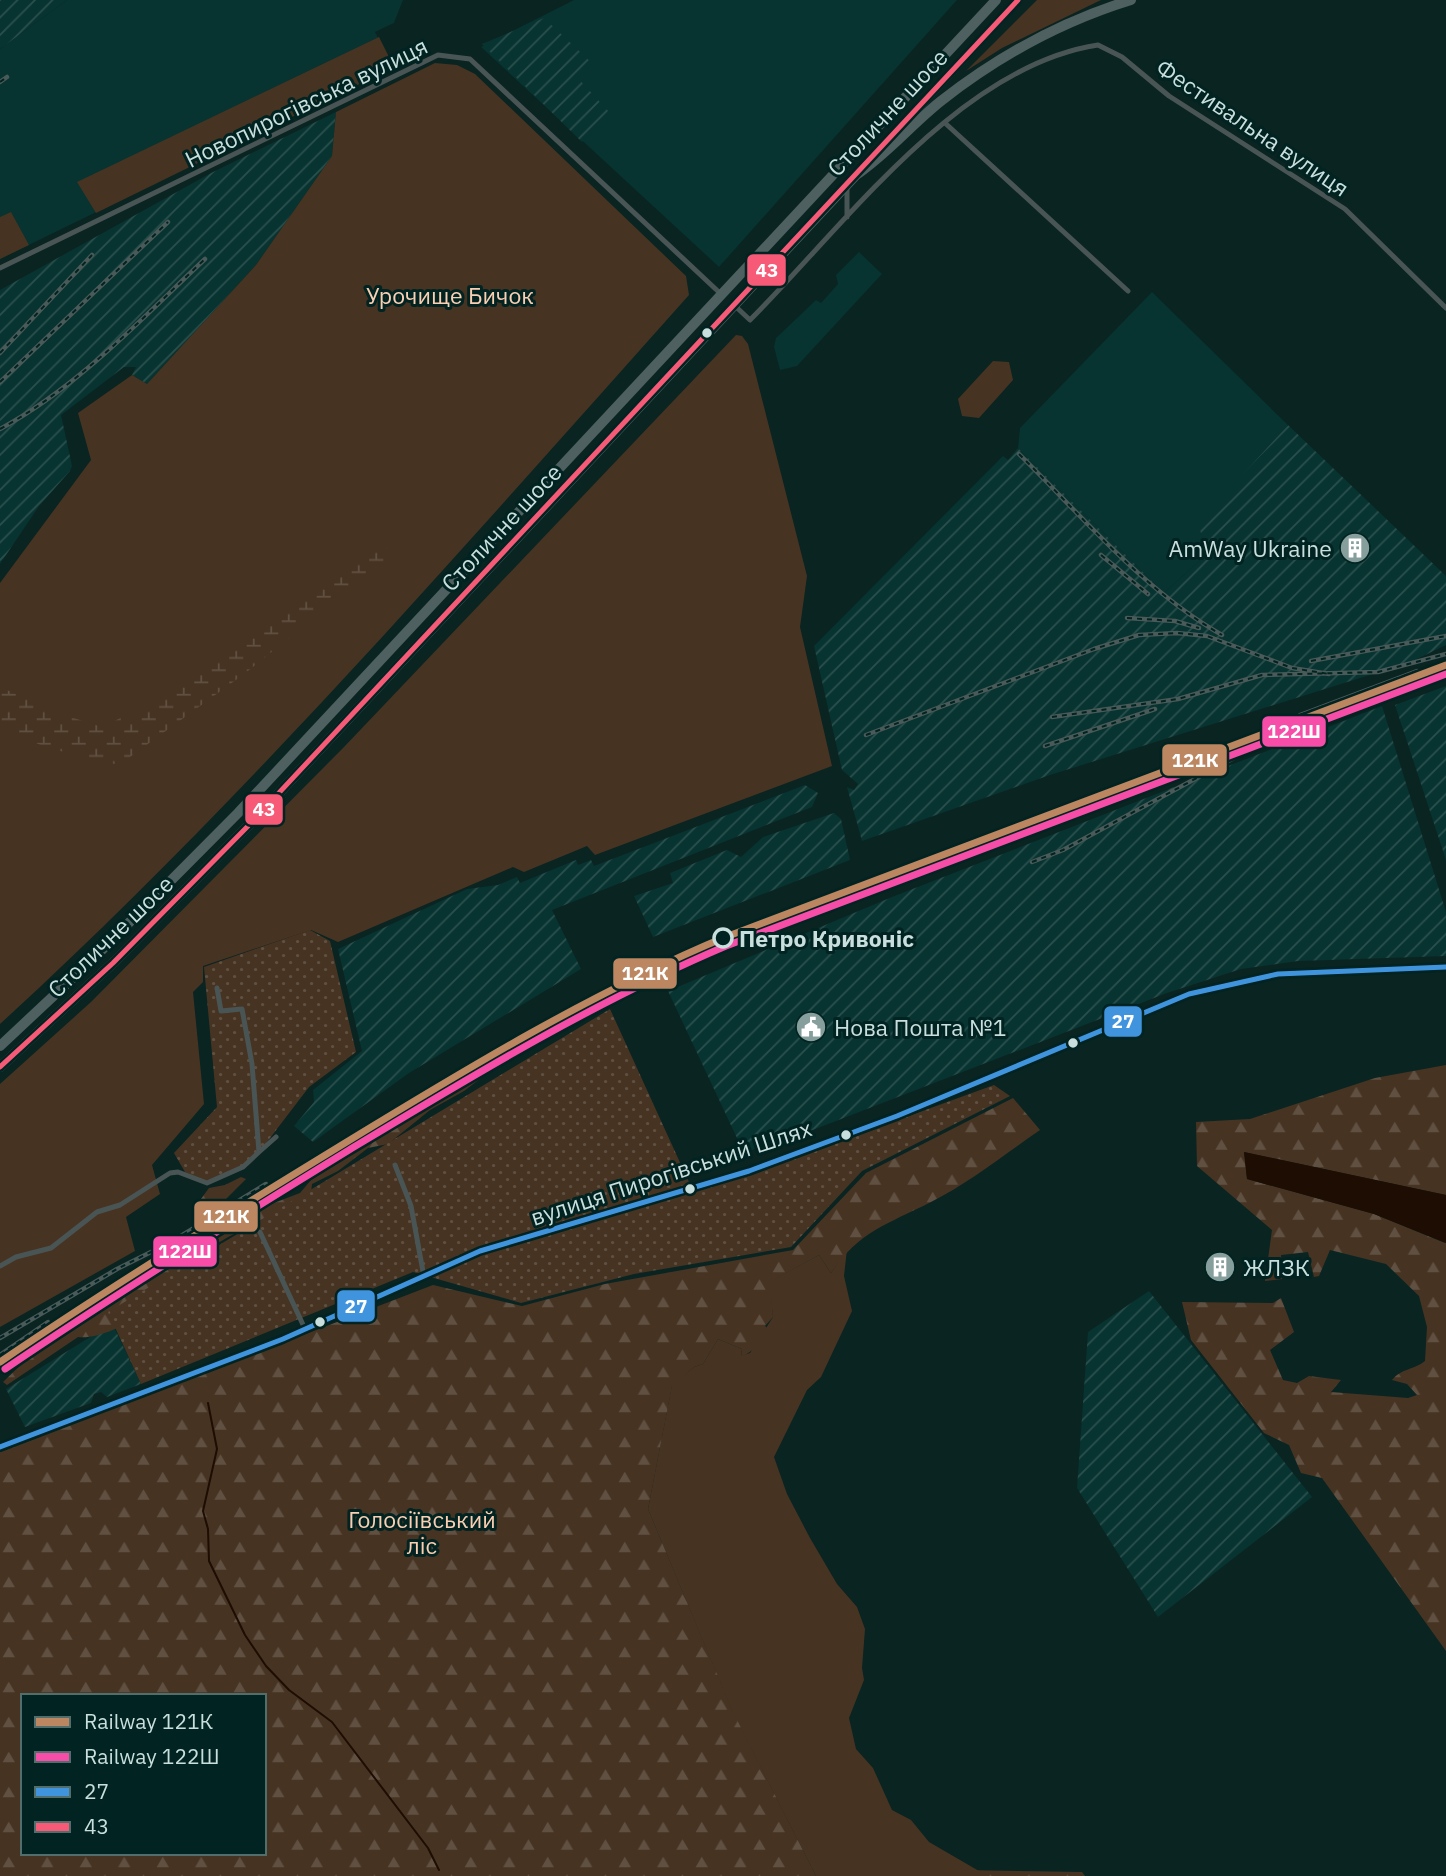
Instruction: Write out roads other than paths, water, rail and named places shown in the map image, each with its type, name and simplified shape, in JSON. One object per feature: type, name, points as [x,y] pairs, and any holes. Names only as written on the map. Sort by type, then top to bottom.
[{"type":"highway","name":"Столичне шосе","points":[[0,1046],[93,959],[238,813],[996,0]]},
{"type":"highway","points":[[856,175],[933,108],[983,71],[1059,29],[1131,0]]},
{"type":"highway","name":"Столичне шосе","points":[[0,1068],[113,963],[248,825],[856,175]]},
{"type":"main road","name":"Столичне шосе","points":[[856,175],[1018,0]]},
{"type":"street","name":"Фестивальна вулиця","points":[[734,305],[750,320],[883,178],[982,93],[1015,74],[1089,47],[1105,47],[1122,57],[1169,96],[1345,209],[1446,308]]},
{"type":"street","name":"Новопирогівська вулиця","points":[[0,268],[438,55],[470,60],[722,295]]},
{"type":"street","points":[[946,123],[1128,291]]},
{"type":"street","points":[[847,184],[848,218]]},
{"type":"street","name":"вулиця Пирогівський Шлях","points":[[0,1447],[305,1329],[480,1251],[749,1171],[875,1125],[1189,994],[1278,974],[1446,967]]},
{"type":"street","points":[[217,988],[221,1011],[242,1009],[252,1064],[259,1152]]},
{"type":"street","points":[[0,1266],[16,1257],[51,1248],[97,1212],[120,1205],[170,1173],[178,1172],[207,1183],[243,1167],[276,1137]]},
{"type":"street","points":[[396,1165],[411,1206],[424,1277]]},
{"type":"street","points":[[260,1232],[305,1329]]},
{"type":"waterway","points":[[208,1403],[217,1449],[203,1511],[208,1529],[209,1561],[245,1635],[266,1666],[289,1690],[332,1722],[428,1848],[439,1870]]},
{"type":"railway","points":[[0,82],[7,77]]},
{"type":"railway","points":[[0,382],[168,222]]},
{"type":"railway","points":[[0,353],[92,255]]},
{"type":"railway","points":[[0,429],[56,393],[108,351],[205,259]]},
{"type":"railway","points":[[1019,454],[1140,575],[1193,617],[1222,635]]},
{"type":"railway","points":[[1101,555],[1148,594]]},
{"type":"railway","points":[[1127,618],[1175,621],[1199,628]]},
{"type":"railway","points":[[866,735],[1094,649],[1139,635],[1177,633],[1207,636],[1292,668],[1329,674]]},
{"type":"railway","points":[[1311,661],[1446,636]]},
{"type":"railway","points":[[1052,717],[1178,699],[1262,675],[1378,672],[1446,654]]},
{"type":"railway","points":[[1300,715],[1417,671]]},
{"type":"railway","points":[[1262,741],[1396,691]]},
{"type":"railway","points":[[1045,746],[1155,709]]},
{"type":"railway","points":[[1032,862],[1063,850],[1271,738]]},
{"type":"railway","points":[[114,1291],[347,1147]]},
{"type":"railway","points":[[0,1338],[117,1269],[171,1242],[266,1184]]},
{"type":"railway","points":[[0,1369],[121,1286]]},
{"type":"railway","points":[[0,1355],[48,1322]]},
{"type":"rail line","name":"121К","points":[[0,1362],[171,1250],[391,1115],[530,1033],[625,983],[723,938],[1446,665]]},
{"type":"rail line","name":"122Ш","points":[[5,1369],[176,1258],[395,1122],[534,1041],[629,991],[726,946],[1446,674]]},
{"type":"place","name":"AmWay Ukraine","points":[[1355,548]]},
{"type":"place","name":"Петро Кривоніс","points":[[723,938]]},
{"type":"place","name":"Нова Пошта №1","points":[[811,1027]]},
{"type":"place","name":"ЖЛЗК","points":[[1220,1267]]},
{"type":"park label","name":"Урочище Бичок","points":[[450,295]]},
{"type":"park label","name":"Голосіївський ліс","points":[[422,1532]]}]
